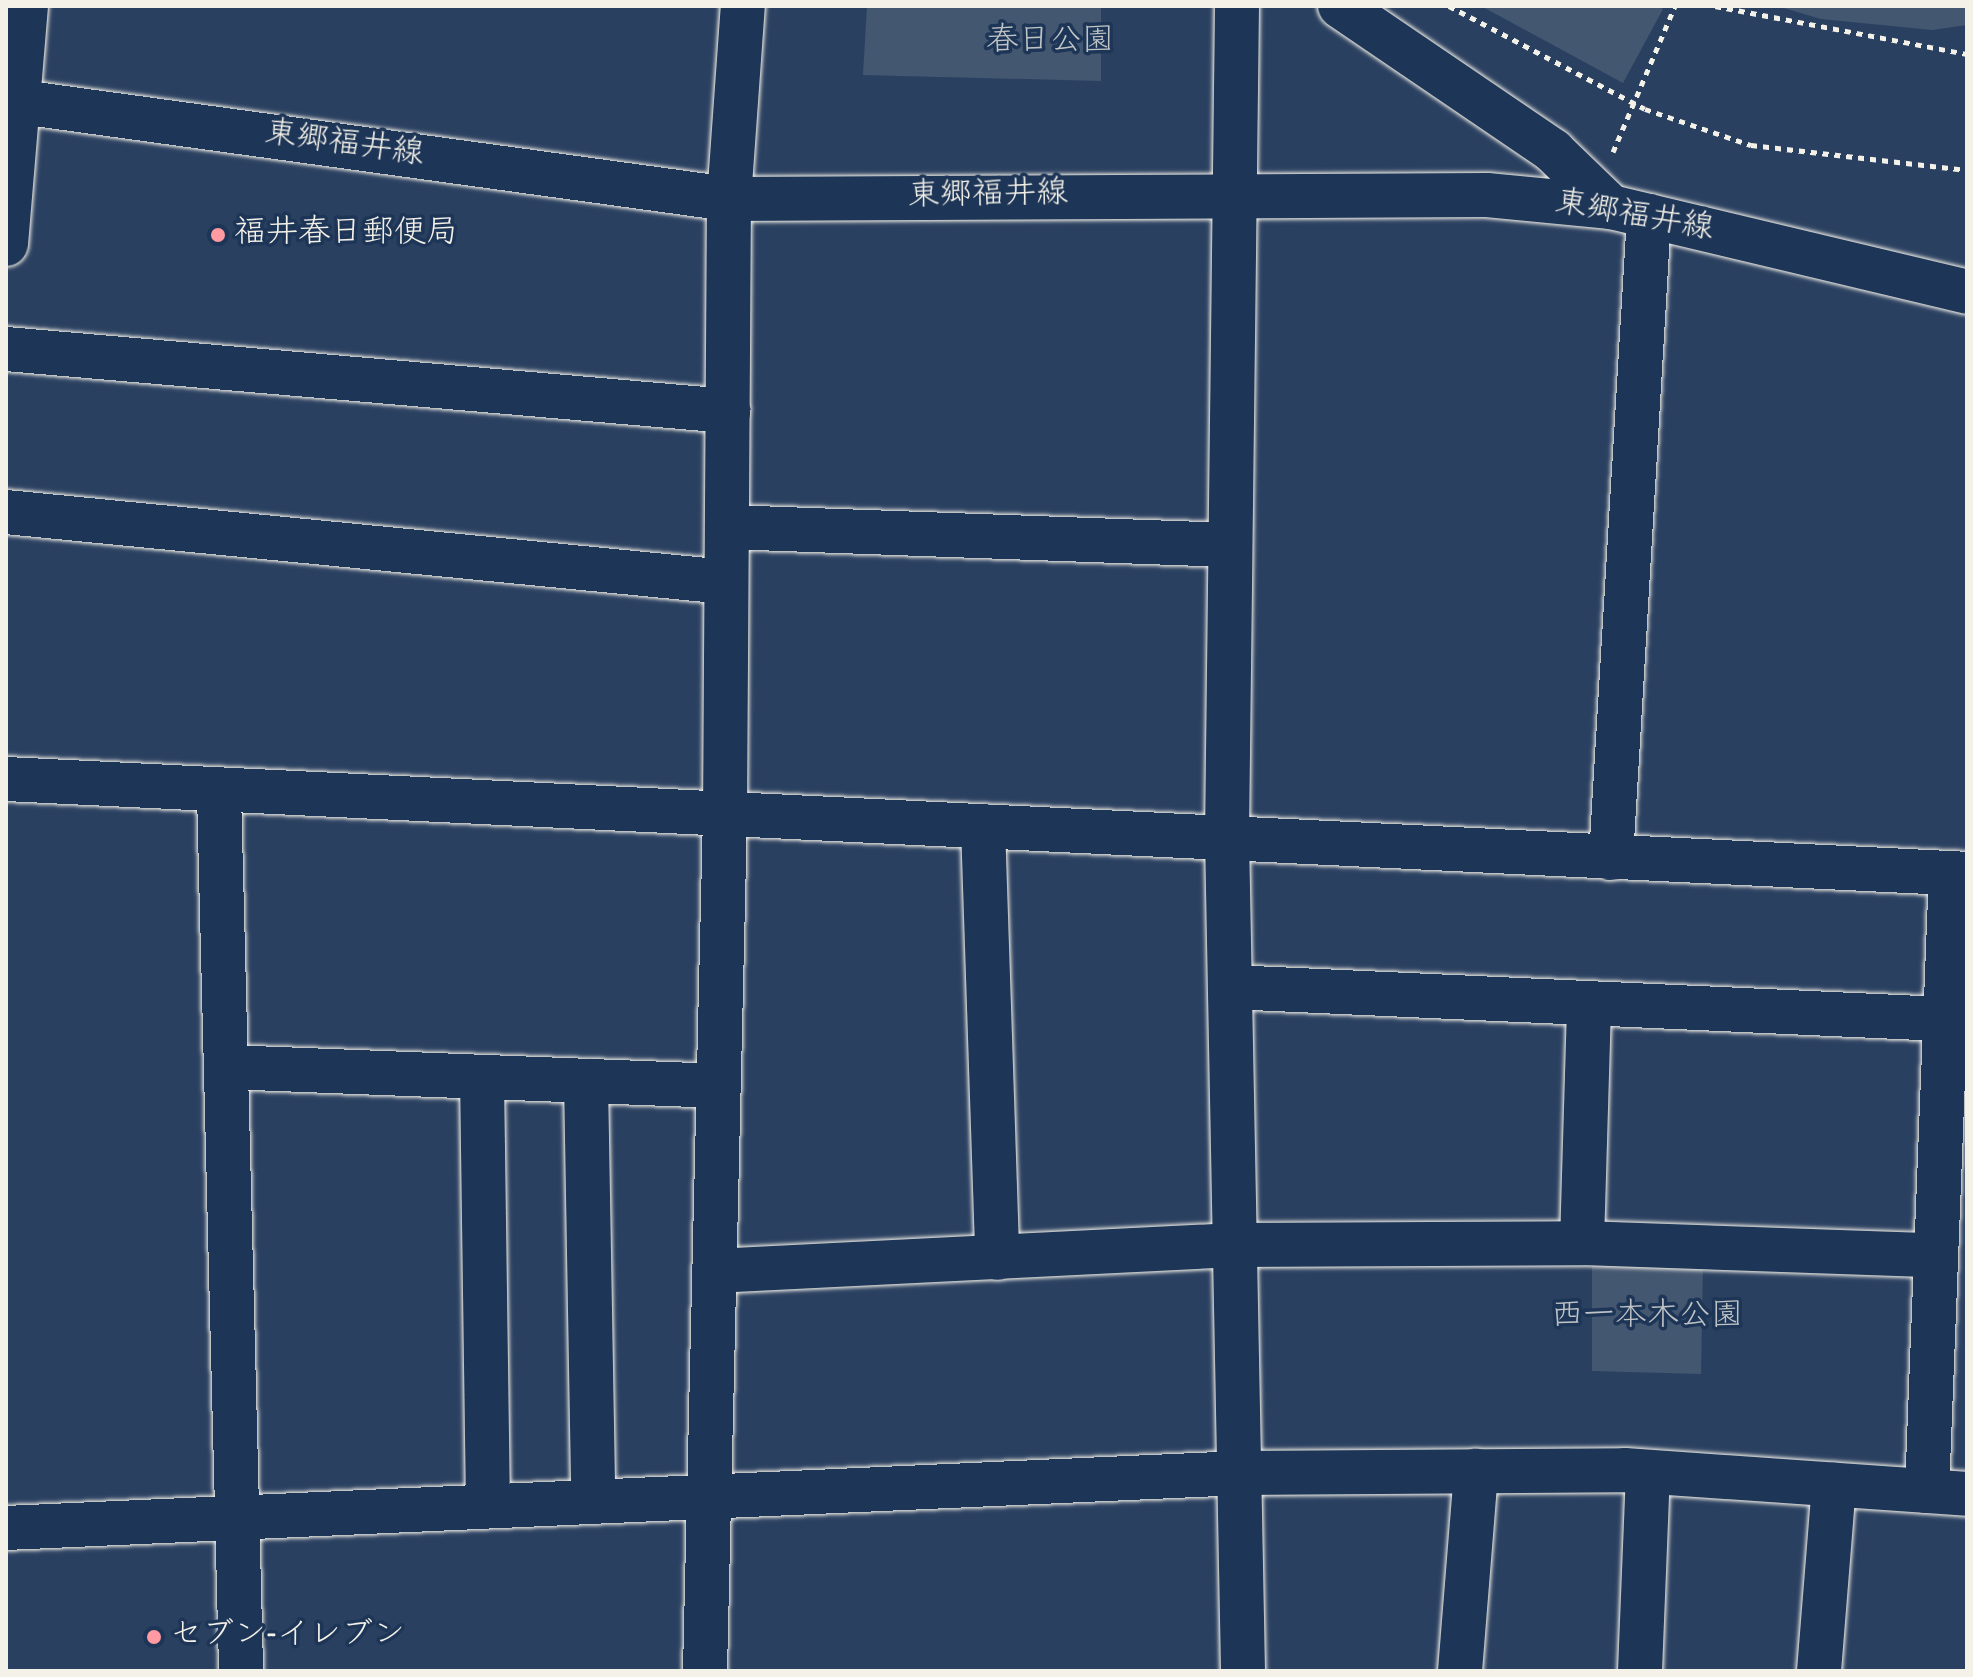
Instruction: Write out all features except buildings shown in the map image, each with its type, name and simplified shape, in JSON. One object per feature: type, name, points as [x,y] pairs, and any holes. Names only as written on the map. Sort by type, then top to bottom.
[{"type":"street","points":[[6,244],[12,100],[26,6]]},
{"type":"street","points":[[705,1671],[725,815],[729,199],[743,6]]},
{"type":"street","points":[[1237,6],[1227,837],[1243,1671]]},
{"type":"street","points":[[1340,6],[1553,151],[1630,212],[1611,858]]},
{"type":"street","name":"東郷福井線","points":[[12,100],[729,199],[1487,195],[1630,212],[1967,292]]},
{"type":"street","points":[[6,349],[728,411]]},
{"type":"street","points":[[6,512],[726,582]]},
{"type":"street","points":[[727,527],[1230,545]]},
{"type":"street","points":[[6,779],[219,793],[1227,837],[1611,858],[1962,869],[1944,1019],[1933,1255],[1947,1492],[1648,1472],[1239,1473],[6,1528]]},
{"type":"street","points":[[219,793],[241,1671]]},
{"type":"street","points":[[983,826],[997,1258]]},
{"type":"street","points":[[1230,987],[1944,1019]]},
{"type":"street","points":[[1582,1243],[1589,1004]]},
{"type":"street","points":[[226,1067],[719,1086]]},
{"type":"street","points":[[482,1077],[488,1506]]},
{"type":"street","points":[[586,1081],[593,1502]]},
{"type":"street","points":[[714,1271],[1235,1245],[1582,1243],[1933,1255]]},
{"type":"street","points":[[1460,1671],[1476,1471]]},
{"type":"street","points":[[1640,1671],[1648,1472]]},
{"type":"street","points":[[1819,1671],[1834,1485]]},
{"type":"path","points":[[1449,6],[1634,103],[1751,145],[1967,170]]},
{"type":"path","points":[[1612,154],[1675,6]]},
{"type":"path","points":[[1715,6],[1967,54]]},
{"type":"green space","name":"春日公園","points":[[867,6],[1101,6],[1101,81],[863,75]]},
{"type":"green space","points":[[1481,6],[1657,6],[1663,9],[1623,83]]},
{"type":"green space","points":[[1777,6],[1967,6],[1967,25],[1932,30],[1821,19]]},
{"type":"green space","name":"西一本木公園","points":[[1592,1261],[1703,1264],[1701,1374],[1592,1371]]},
{"type":"place","name":"福井春日郵便局","points":[[218,235]]},
{"type":"place","name":"セブン-イレブン","points":[[154,1637]]}]
